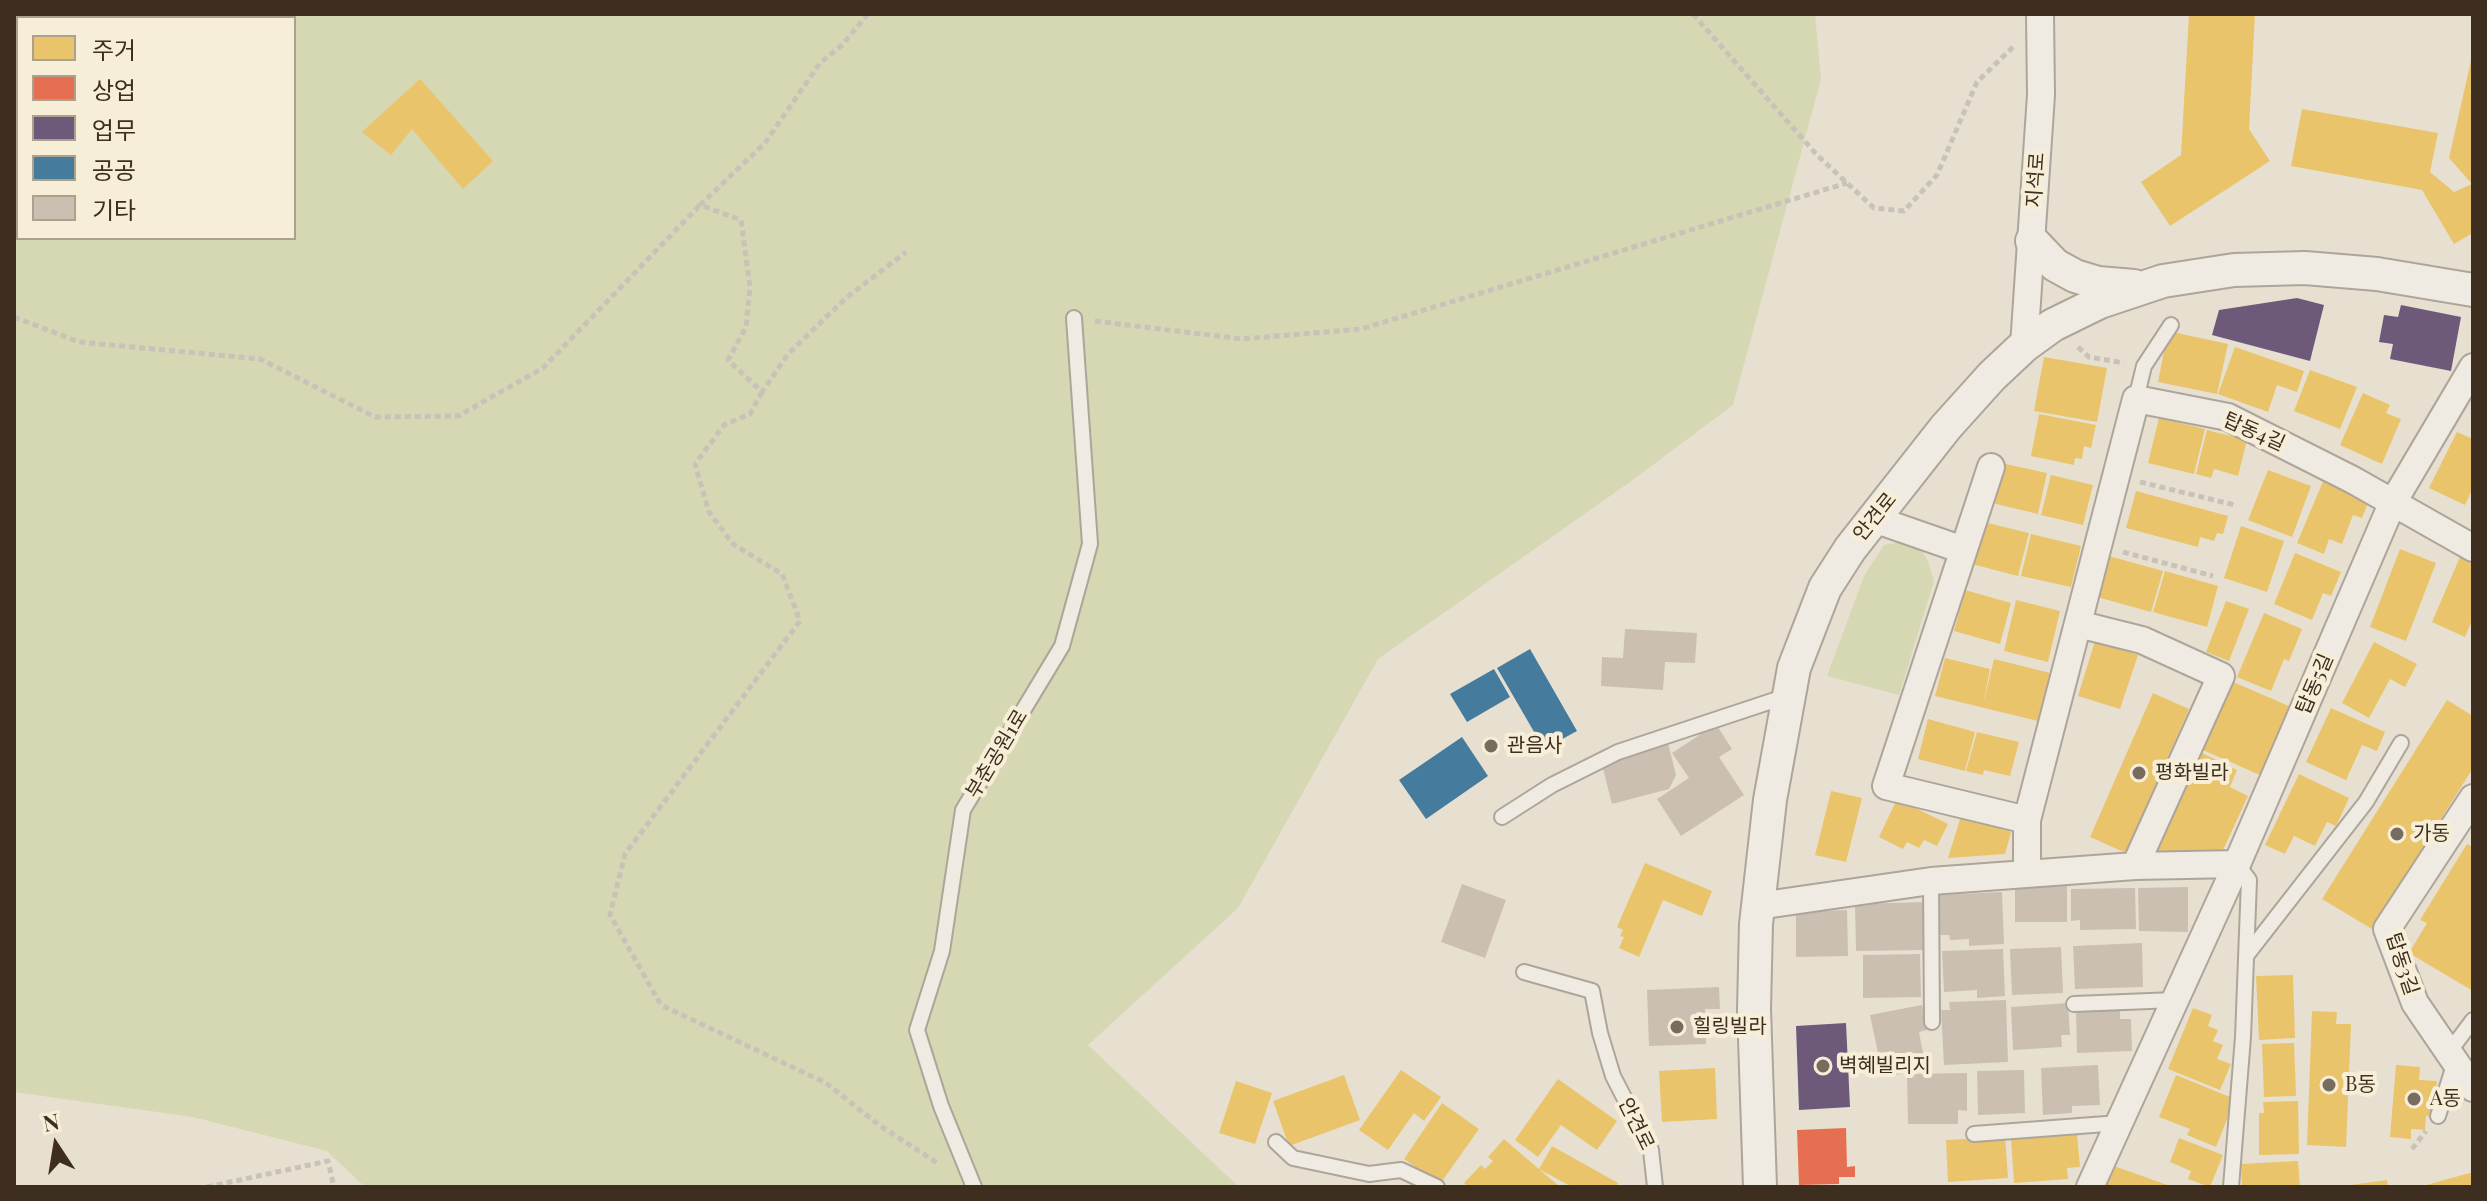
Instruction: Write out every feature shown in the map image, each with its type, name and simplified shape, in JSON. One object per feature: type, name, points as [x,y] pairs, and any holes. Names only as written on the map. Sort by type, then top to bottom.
[{"type":"street","name":"지석로","points":[[2024,346],[2041,95],[2040,17]]},
{"type":"street","points":[[2032,241],[2055,265],[2075,276],[2111,285],[2149,285]]},
{"type":"street","name":"안견로","points":[[1760,1187],[1754,1009],[1758,906],[1770,800],[1788,696],[1803,641],[1825,588],[1850,549],[1963,408],[2024,346],[2053,325],[2100,302],[2149,285],[2211,272],[2292,268],[2353,271],[2473,290]]},
{"type":"street","name":"탑동5길","points":[[2090,1187],[2237,864],[2392,504],[2473,367]]},
{"type":"street","points":[[2027,873],[2027,820],[2136,399]]},
{"type":"street","name":"탑동4길","points":[[2136,399],[2228,417],[2353,480],[2392,504]]},
{"type":"street","points":[[1991,467],[1886,786],[2027,820]]},
{"type":"street","points":[[2392,504],[2473,548]]},
{"type":"street","points":[[1874,519],[1963,550]]},
{"type":"street","points":[[2078,624],[2142,640],[2221,676],[2135,866]]},
{"type":"street","name":"탑동3길","points":[[2473,798],[2387,929],[2415,1003],[2473,1088]]},
{"type":"street","points":[[1758,906],[1931,881],[2135,866],[2237,864]]},
{"type":"lane","name":"부춘공원1로","points":[[974,1186],[941,1106],[917,1030],[942,951],[963,810],[1062,646],[1090,544],[1074,318]]},
{"type":"lane","points":[[2136,399],[2144,366],[2171,325]]},
{"type":"lane","points":[[1502,817],[1552,785],[1618,752],[1788,696]]},
{"type":"lane","points":[[2245,957],[2366,802],[2401,743]]},
{"type":"lane","points":[[2231,1187],[2239,1112],[2249,880],[2237,864]]},
{"type":"lane","points":[[1931,881],[1932,1022]]},
{"type":"lane","name":"안견로","points":[[1524,972],[1592,991],[1613,1076],[1651,1150],[1655,1187]]},
{"type":"lane","points":[[2074,1004],[2175,1000]]},
{"type":"lane","points":[[2438,1116],[2452,1057],[2473,1020]]},
{"type":"lane","points":[[1974,1134],[2119,1123]]},
{"type":"lane","points":[[1276,1142],[1293,1158],[1369,1174],[1401,1170],[1437,1187]]},
{"type":"path","points":[[14,317],[79,342],[260,359],[375,417],[458,416],[543,368],[700,205],[765,143],[820,63],[842,45],[868,14]]},
{"type":"path","points":[[1693,14],[1816,154],[1847,183],[1874,208],[1904,211],[1937,175],[1977,82],[2040,17]]},
{"type":"path","points":[[1074,318],[1242,339],[1361,329],[1847,183]]},
{"type":"path","points":[[700,205],[741,220],[750,287],[746,327],[728,360],[762,392]]},
{"type":"path","points":[[906,252],[846,298],[788,354],[750,414],[724,425],[695,464],[709,512],[733,544],[782,574],[800,621],[625,854],[610,915],[661,1005],[826,1083],[879,1125],[974,1186]]},
{"type":"path","points":[[2053,325],[2089,357],[2144,366]]},
{"type":"path","points":[[2116,476],[2235,505]]},
{"type":"path","points":[[2098,545],[2213,576]]},
{"type":"path","points":[[207,1187],[328,1161],[334,1187]]},
{"type":"green space","points":[[14,14],[1815,14],[1821,79],[1733,405],[1630,482],[1378,659],[1238,908],[1088,1045],[1239,1187],[365,1187],[327,1151],[193,1117],[14,1092]]},
{"type":"green space","points":[[1906,541],[1919,546],[1934,581],[1899,695],[1827,676],[1864,576],[1884,545]]},
{"type":"building: 주거","points":[[2189,14],[2255,14],[2249,129],[2270,161],[2170,226],[2141,182],[2181,155]]},
{"type":"building: 주거","points":[[2472,56],[2473,233],[2454,244],[2422,190],[2291,166],[2302,109],[2438,133],[2430,172],[2454,192],[2472,184],[2449,158]]},
{"type":"building: 주거","points":[[420,79],[493,161],[463,189],[412,129],[391,155],[362,132]]},
{"type":"building: 주거","points":[[2168,331],[2228,344],[2217,394],[2158,382]]},
{"type":"building: 주거","points":[[2235,347],[2304,371],[2297,392],[2277,385],[2268,412],[2218,394]]},
{"type":"building: 주거","points":[[2044,357],[2107,368],[2097,422],[2034,411]]},
{"type":"building: 주거","points":[[2310,370],[2357,387],[2340,429],[2294,411]]},
{"type":"building: 주거","points":[[2363,393],[2390,405],[2386,413],[2401,419],[2382,464],[2340,445]]},
{"type":"building: 주거","points":[[2039,414],[2096,425],[2091,448],[2084,446],[2082,459],[2075,458],[2074,465],[2031,456]]},
{"type":"building: 주거","points":[[2159,418],[2205,429],[2194,474],[2148,463]]},
{"type":"building: 주거","points":[[2207,430],[2247,440],[2238,476],[2214,469],[2211,478],[2196,474]]},
{"type":"building: 주거","points":[[2457,432],[2473,439],[2473,488],[2465,505],[2429,488]]},
{"type":"building: 주거","points":[[2001,463],[2047,473],[2038,514],[1992,503]]},
{"type":"building: 주거","points":[[2268,470],[2311,486],[2292,537],[2248,520]]},
{"type":"building: 주거","points":[[2051,475],[2093,485],[2083,525],[2041,515]]},
{"type":"building: 주거","points":[[2324,479],[2370,498],[2362,518],[2353,515],[2342,544],[2329,539],[2324,554],[2297,543]]},
{"type":"building: 주거","points":[[2136,491],[2228,516],[2223,534],[2217,533],[2214,541],[2200,537],[2198,547],[2126,528]]},
{"type":"building: 주거","points":[[1975,520],[2029,533],[2018,576],[1964,562]]},
{"type":"building: 주거","points":[[2241,526],[2284,541],[2267,592],[2224,578]]},
{"type":"building: 주거","points":[[2031,534],[2081,546],[2071,587],[2021,576]]},
{"type":"building: 주거","points":[[2400,549],[2436,563],[2406,641],[2370,627]]},
{"type":"building: 주거","points":[[2295,553],[2341,572],[2331,596],[2323,593],[2312,620],[2274,604]]},
{"type":"building: 주거","points":[[2109,556],[2163,571],[2151,612],[2097,597]]},
{"type":"building: 주거","points":[[2460,557],[2473,563],[2473,618],[2465,637],[2432,622]]},
{"type":"building: 주거","points":[[2165,571],[2218,586],[2207,627],[2153,612]]},
{"type":"building: 주거","points":[[1965,590],[2011,603],[2000,644],[1954,631]]},
{"type":"building: 주거","points":[[2016,600],[2060,611],[2048,662],[2004,651]]},
{"type":"building: 주거","points":[[2226,601],[2249,609],[2229,661],[2206,652]]},
{"type":"building: 주거","points":[[2264,613],[2302,629],[2289,661],[2284,659],[2271,691],[2237,677]]},
{"type":"building: 주거","points":[[2095,641],[2138,655],[2120,709],[2078,696]]},
{"type":"building: 주거","points":[[2374,642],[2417,664],[2405,687],[2390,679],[2369,718],[2342,703]]},
{"type":"building: 주거","points":[[1945,658],[1990,669],[1983,704],[1994,659],[2054,674],[2042,722],[1935,696]]},
{"type":"building: 주거","points":[[2233,682],[2289,706],[2260,775],[2203,750]]},
{"type":"building: 주거","name":"평화빌라","points":[[2153,693],[2189,709],[2126,853],[2090,837]]},
{"type":"building: 주거","name":"가동","points":[[2447,700],[2473,716],[2473,768],[2372,929],[2322,899]]},
{"type":"building: 주거","points":[[2331,708],[2385,732],[2377,751],[2362,745],[2346,780],[2306,762]]},
{"type":"building: 주거","points":[[1928,719],[1975,732],[1965,771],[1918,759]]},
{"type":"building: 주거","points":[[1977,732],[2019,742],[2010,776],[1984,770],[1983,775],[1966,771]]},
{"type":"building: 주거","points":[[2202,753],[2237,770],[2230,787],[2248,796],[2223,850],[2157,852]]},
{"type":"building: 주거","points":[[2299,774],[2349,798],[2336,826],[2327,822],[2315,846],[2294,836],[2285,854],[2265,845]]},
{"type":"building: 주거","points":[[1831,791],[1862,798],[1846,862],[1815,855]]},
{"type":"building: 주거","points":[[1897,799],[1948,824],[1937,846],[1924,840],[1919,848],[1907,842],[1903,849],[1879,837]]},
{"type":"building: 주거","points":[[1961,816],[2011,832],[2005,854],[1948,858]]},
{"type":"building: 주거","points":[[2467,844],[2473,847],[2473,991],[2409,953],[2427,923],[2420,920]]},
{"type":"building: 주거","points":[[1645,863],[1712,891],[1702,916],[1663,900],[1639,957],[1619,948],[1624,937],[1620,936],[1623,930],[1617,927]]},
{"type":"building: 주거","points":[[2293,975],[2295,1038],[2259,1040],[2256,976]]},
{"type":"building: 주거","points":[[2193,1008],[2212,1015],[2208,1026],[2218,1030],[2213,1041],[2223,1045],[2217,1059],[2231,1064],[2220,1090],[2168,1069]]},
{"type":"building: 주거","name":"B동","points":[[2312,1011],[2337,1012],[2336,1024],[2351,1024],[2346,1147],[2307,1145]]},
{"type":"building: 주거","points":[[2294,1043],[2296,1096],[2264,1097],[2262,1044]]},
{"type":"building: 주거","name":"A동","points":[[2396,1065],[2420,1067],[2419,1080],[2437,1081],[2434,1117],[2426,1116],[2425,1130],[2411,1129],[2411,1139],[2390,1137]]},
{"type":"building: 주거","points":[[1715,1068],[1717,1119],[1662,1122],[1659,1071]]},
{"type":"building: 주거","points":[[1401,1070],[1441,1097],[1424,1121],[1414,1113],[1388,1150],[1359,1130]]},
{"type":"building: 주거","points":[[1344,1075],[1360,1120],[1289,1146],[1273,1101]]},
{"type":"building: 주거","points":[[2176,1075],[2235,1099],[2216,1147],[2187,1135],[2190,1129],[2159,1117]]},
{"type":"building: 주거","points":[[1558,1079],[1617,1121],[1597,1150],[1561,1125],[1538,1157],[1515,1140]]},
{"type":"building: 주거","points":[[1236,1081],[1272,1093],[1255,1144],[1219,1133]]},
{"type":"building: 주거","points":[[2298,1101],[2299,1154],[2259,1155],[2259,1113],[2264,1113],[2263,1102]]},
{"type":"building: 주거","points":[[1442,1103],[1479,1129],[1440,1184],[1404,1159]]},
{"type":"building: 주거","points":[[2077,1134],[2080,1167],[2067,1168],[2068,1179],[2014,1183],[2011,1138]]},
{"type":"building: 주거","points":[[2005,1137],[2008,1178],[1948,1182],[1946,1140]]},
{"type":"building: 주거","points":[[2179,1138],[2223,1155],[2210,1187],[2188,1179],[2191,1171],[2170,1162]]},
{"type":"building: 주거","points":[[1504,1139],[1560,1187],[1468,1187],[1464,1183],[1481,1165],[1485,1169],[1493,1161],[1488,1157]]},
{"type":"building: 주거","points":[[1552,1146],[1618,1183],[1616,1187],[1572,1187],[1539,1169]]},
{"type":"building: 주거","points":[[2298,1161],[2300,1187],[2242,1187],[2241,1164]]},
{"type":"building: 주거","points":[[2114,1166],[2173,1187],[2106,1187]]},
{"type":"building: 주거","points":[[2473,1172],[2473,1187],[2423,1187],[2423,1186]]},
{"type":"building: 주거","points":[[2387,1180],[2388,1187],[2351,1187],[2351,1185]]},
{"type":"building: 상업","points":[[1846,1128],[1847,1167],[1855,1166],[1855,1177],[1839,1177],[1839,1184],[1799,1185],[1797,1130]]},
{"type":"building: 업무","points":[[2297,298],[2324,305],[2310,361],[2212,335],[2219,310]]},
{"type":"building: 업무","points":[[2401,305],[2461,317],[2451,371],[2390,359],[2393,344],[2379,342],[2384,315],[2398,317]]},
{"type":"building: 업무","name":"벽혜빌리지","points":[[1846,1023],[1850,1107],[1799,1110],[1796,1026]]},
{"type":"building: 공공","points":[[1530,649],[1577,731],[1544,749],[1497,668]]},
{"type":"building: 공공","points":[[1494,669],[1510,697],[1467,722],[1450,694]]},
{"type":"building: 공공","points":[[1462,737],[1488,776],[1426,819],[1399,780]]},
{"type":"building: 기타","points":[[1625,629],[1697,633],[1695,663],[1665,662],[1663,690],[1601,686],[1602,657],[1623,658]]},
{"type":"building: 기타","points":[[1716,724],[1732,749],[1719,757],[1744,795],[1681,836],[1657,799],[1689,778],[1672,753]]},
{"type":"building: 기타","points":[[1668,743],[1676,775],[1669,789],[1612,804],[1601,761]]},
{"type":"building: 기타","points":[[1462,884],[1506,900],[1485,958],[1441,942]]},
{"type":"building: 기타","points":[[2067,886],[2067,922],[2015,922],[2015,887]]},
{"type":"building: 기타","points":[[2188,887],[2188,932],[2139,931],[2138,888]]},
{"type":"building: 기타","points":[[2135,888],[2136,929],[2080,930],[2080,920],[2071,921],[2071,889]]},
{"type":"building: 기타","points":[[2002,892],[2004,944],[1969,946],[1969,939],[1950,940],[1949,935],[1939,935],[1937,895]]},
{"type":"building: 기타","points":[[1926,902],[1927,950],[1856,951],[1855,904]]},
{"type":"building: 기타","points":[[1847,910],[1848,956],[1796,957],[1796,912]]},
{"type":"building: 기타","points":[[2142,943],[2143,987],[2075,989],[2073,946]]},
{"type":"building: 기타","points":[[2061,947],[2063,993],[2012,995],[2010,949]]},
{"type":"building: 기타","points":[[2003,949],[2005,996],[1977,998],[1977,990],[1944,992],[1942,951]]},
{"type":"building: 기타","points":[[1920,954],[1921,997],[1863,998],[1863,955]]},
{"type":"building: 기타","name":"힐링빌라","points":[[1719,987],[1720,1009],[1705,1009],[1706,1044],[1649,1046],[1647,990]]},
{"type":"building: 기타","points":[[2006,1000],[2008,1062],[1944,1065],[1941,1010],[1950,1010],[1949,1002]]},
{"type":"building: 기타","points":[[2068,1003],[2070,1035],[2061,1035],[2062,1047],[2013,1050],[2011,1007]]},
{"type":"building: 기타","points":[[1922,1005],[1927,1030],[1919,1032],[1926,1069],[1883,1077],[1870,1015]]},
{"type":"building: 기타","points":[[2120,1009],[2120,1019],[2131,1019],[2132,1051],[2077,1053],[2076,1011]]},
{"type":"building: 기타","points":[[2098,1065],[2100,1105],[2072,1106],[2072,1113],[2043,1115],[2041,1068]]},
{"type":"building: 기타","points":[[2024,1070],[2025,1113],[1978,1115],[1977,1071]]},
{"type":"building: 기타","points":[[1967,1073],[1967,1111],[1958,1110],[1958,1124],[1908,1124],[1907,1074]]},
{"type":"place","name":"관음사","points":[[1491,746]]},
{"type":"place","name":"평화빌라","points":[[2139,773]]},
{"type":"place","name":"가동","points":[[2397,834]]},
{"type":"place","name":"힐링빌라","points":[[1677,1027]]},
{"type":"place","name":"벽혜빌리지","points":[[1823,1066]]},
{"type":"place","name":"B동","points":[[2329,1085]]},
{"type":"place","name":"A동","points":[[2414,1099]]}]
